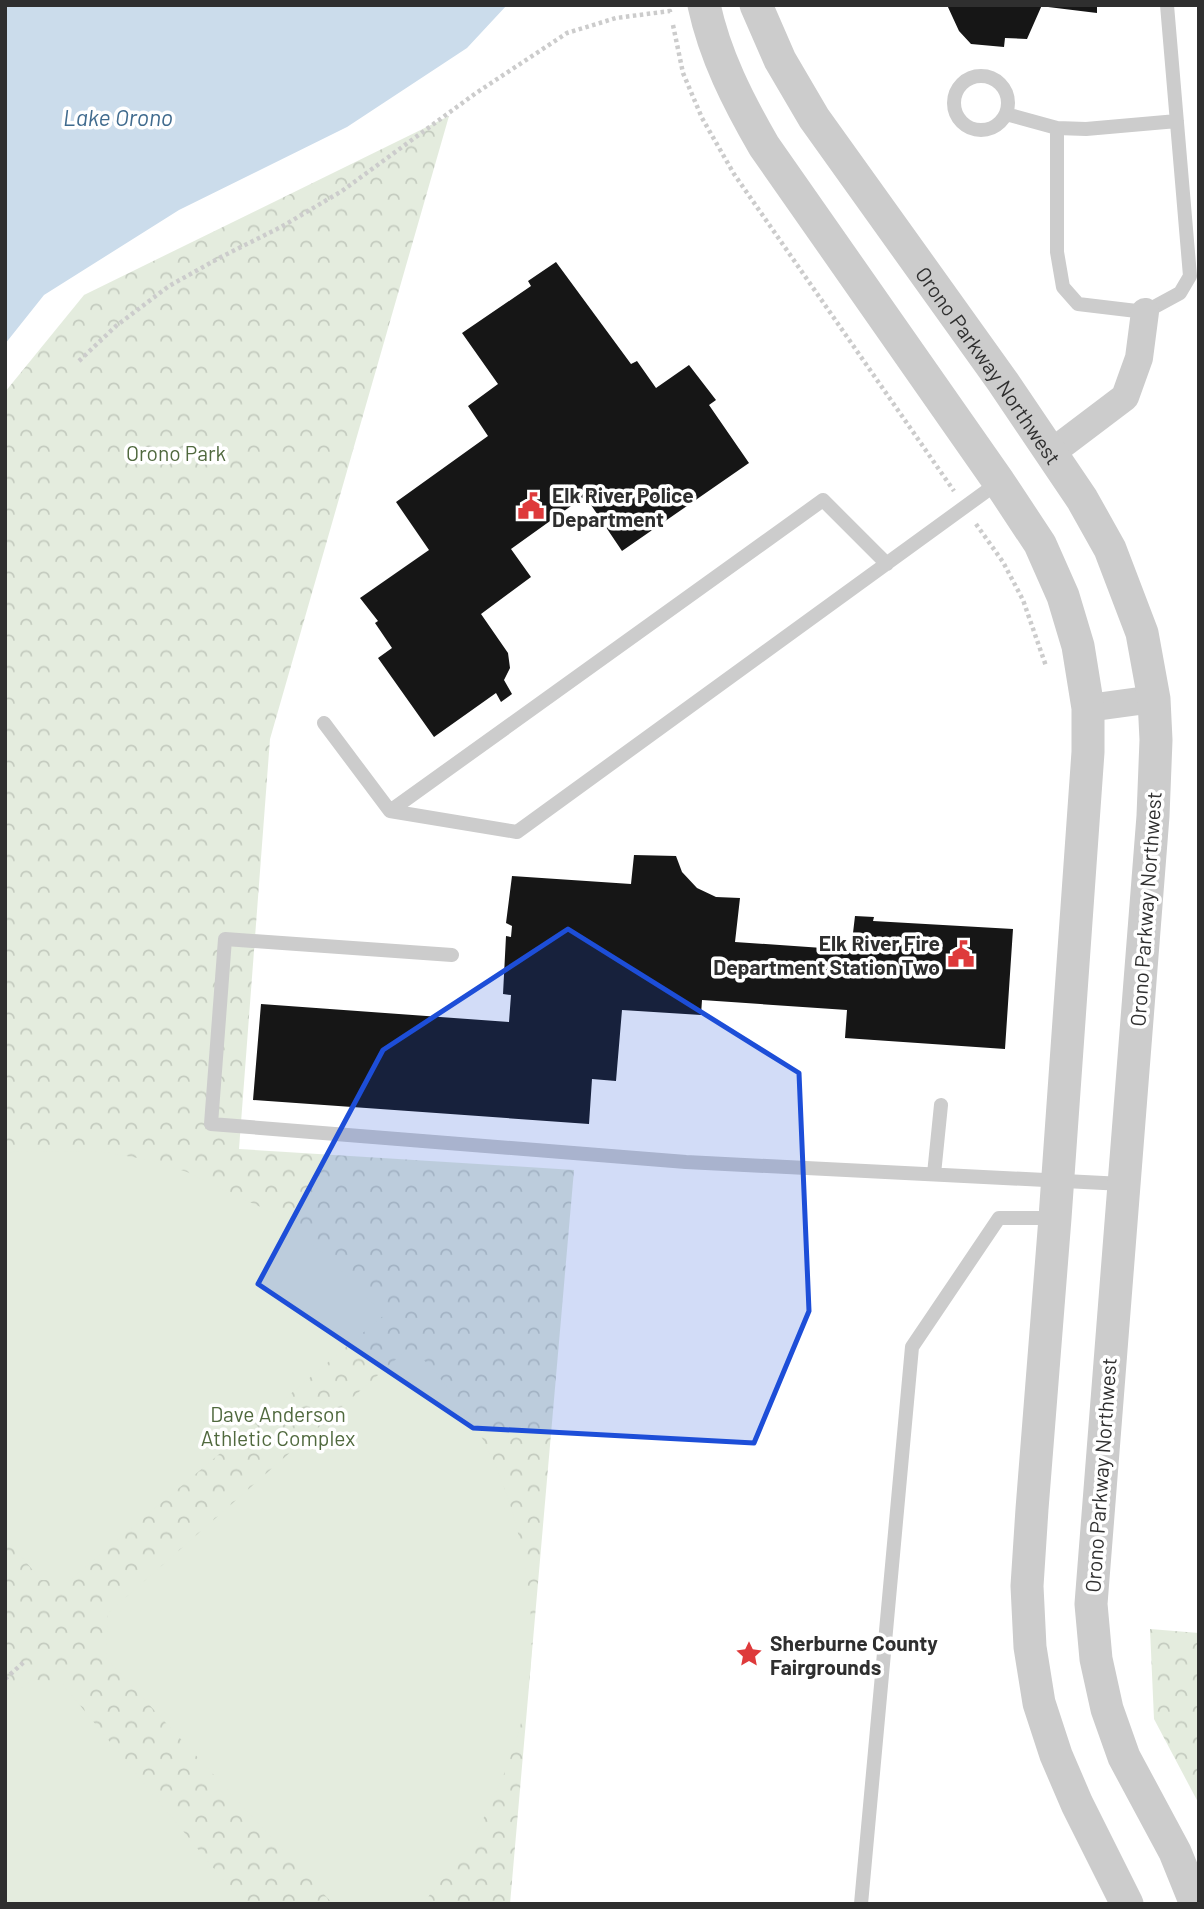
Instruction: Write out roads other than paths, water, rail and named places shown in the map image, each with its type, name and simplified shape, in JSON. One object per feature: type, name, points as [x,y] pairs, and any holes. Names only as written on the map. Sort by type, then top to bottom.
[{"type":"street","points":[[704,5],[718,55],[738,101],[764,146],[1040,544],[1063,596],[1078,646],[1088,708],[1087,766],[1027,1586],[1030,1647],[1039,1703],[1056,1755],[1077,1804],[1127,1904]]},
{"type":"street","name":"Orono Parkway Northwest","points":[[756,5],[780,60],[814,118],[1003,382],[1082,499],[1110,549],[1142,633],[1154,699],[1156,740],[1153,816],[1091,1604],[1096,1659],[1107,1709],[1124,1757],[1175,1852],[1196,1904]]},
{"type":"street","points":[[1051,453],[1125,397],[1139,358],[1145,312]]},
{"type":"street","points":[[1088,708],[1154,699]]},
{"type":"lane","points":[[1057,128],[1057,252],[1063,287],[1078,304],[1145,312],[1180,293],[1190,276],[1167,5]]},
{"type":"lane","points":[[1006,114],[1057,128],[1086,129],[1177,121]]},
{"type":"lane","points":[[324,723],[390,811],[517,832],[999,482]]},
{"type":"lane","points":[[390,811],[823,500],[887,564]]},
{"type":"lane","points":[[452,955],[225,939],[211,1124],[686,1162],[1123,1184]]},
{"type":"lane","points":[[934,1174],[942,1105]]},
{"type":"lane","points":[[862,1904],[912,1347],[999,1218],[1055,1218]]},
{"type":"water","name":"Lake Orono","points":[[5,5],[507,5],[467,48],[347,127],[179,210],[44,295],[5,344]]},
{"type":"place","name":"Elk River Police Department","points":[[531,506]]},
{"type":"place","name":"Elk River Fire Department Station Two","points":[[961,954]]},
{"type":"place","name":"Sherburne County Fairgrounds","points":[[749,1654]]},
{"type":"park label","name":"Orono Park","points":[[176,452]]},
{"type":"park label","name":"Dave Anderson Athletic Complex","points":[[278,1425]]}]
